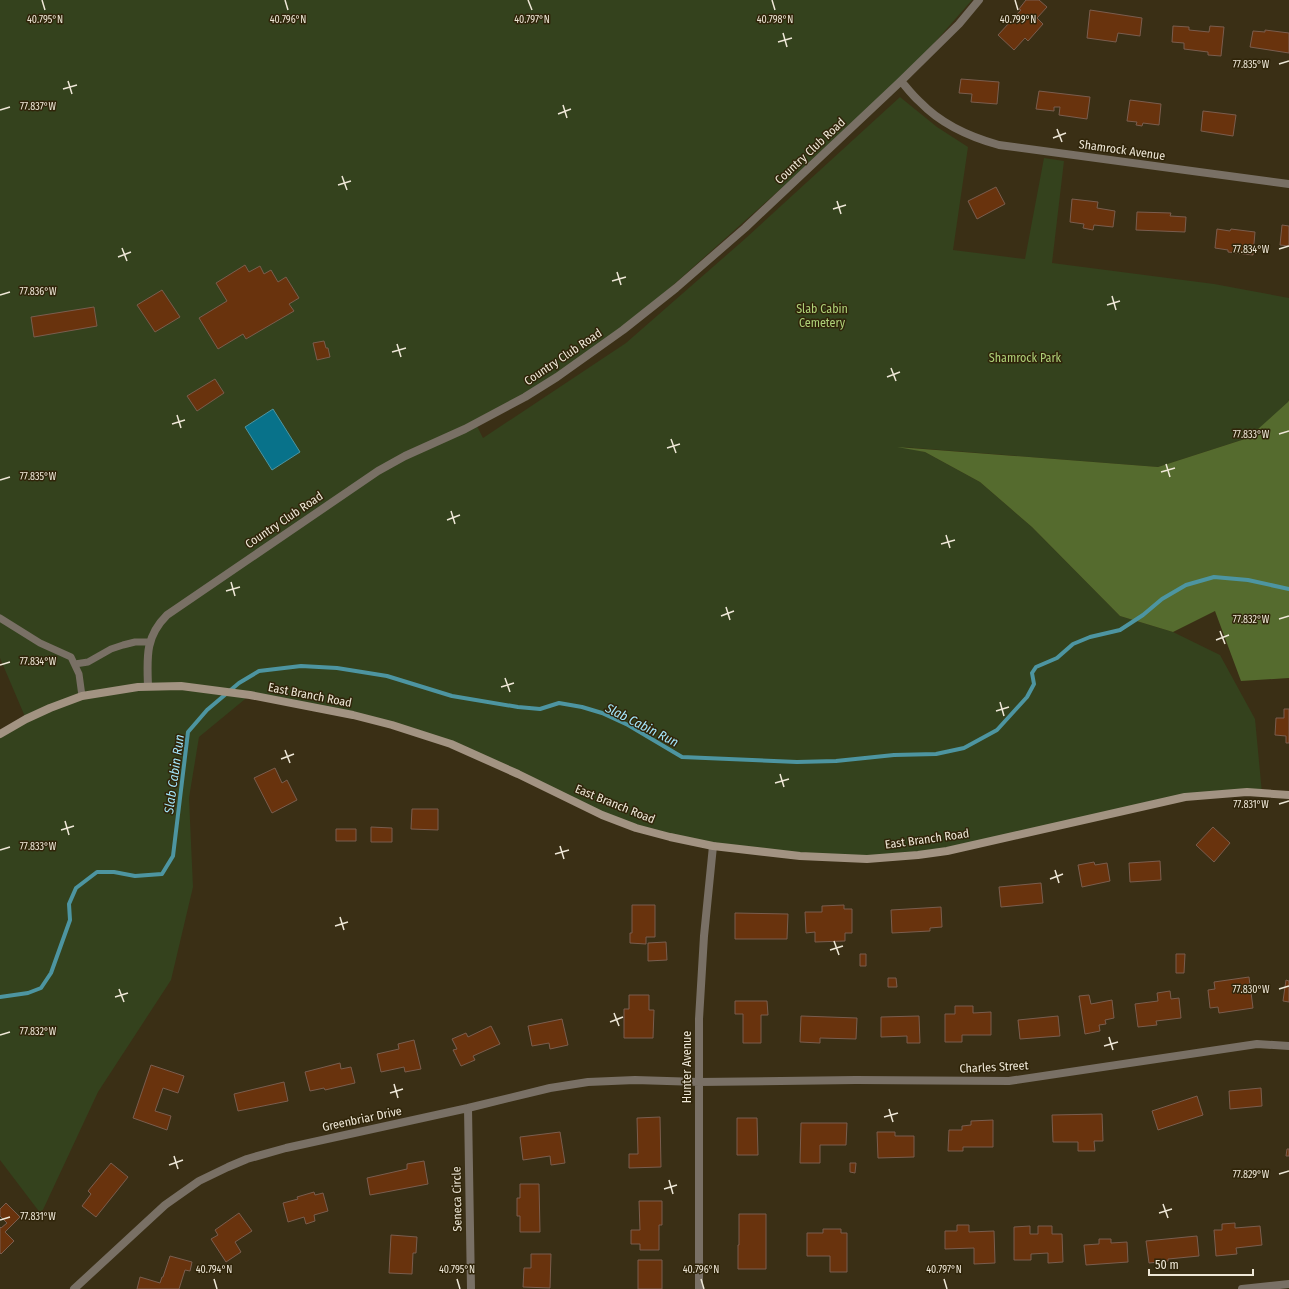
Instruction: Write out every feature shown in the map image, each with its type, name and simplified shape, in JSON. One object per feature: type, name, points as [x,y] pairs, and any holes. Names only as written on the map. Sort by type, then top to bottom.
[{"type":"main road","name":"East Branch Road","points":[[0,734],[26,719],[82,696],[119,690],[148,686],[181,686],[250,695],[360,717],[392,725],[452,744],[602,814],[629,825],[670,837],[713,846],[800,856],[866,859],[918,855],[947,851],[1185,797],[1247,792],[1289,795]]},
{"type":"street","name":"Country Club Road","points":[[148,686],[147,661],[150,642],[158,624],[167,615],[358,484],[405,456],[466,429],[525,397],[557,377],[623,330],[676,288],[745,228],[901,81],[959,24],[979,0]]},
{"type":"street","name":"Shamrock Avenue","points":[[901,81],[920,103],[947,124],[975,138],[999,145],[1289,184]]},
{"type":"street","name":"Hunter Avenue","points":[[699,1289],[699,1019],[704,936],[713,846]]},
{"type":"street","name":"Charles Street","points":[[699,1082],[856,1080],[1009,1081],[1257,1044],[1289,1046]]},
{"type":"street","name":"Greenbriar Drive","points":[[74,1289],[165,1205],[200,1181],[247,1159],[286,1148],[468,1108],[550,1088],[588,1082],[635,1080],[699,1082]]},
{"type":"street","name":"Seneca Circle","points":[[468,1108],[471,1289]]},
{"type":"street","points":[[1242,1289],[1289,1284]]},
{"type":"lane","points":[[0,618],[40,643],[70,658],[75,664],[79,674],[82,696]]},
{"type":"lane","points":[[75,664],[88,662],[111,649],[123,645],[135,642],[150,642]]},
{"type":"green space","points":[[0,0],[972,0],[901,81],[623,330],[557,377],[476,424],[483,438],[626,343],[746,238],[900,97],[937,127],[968,147],[953,250],[1025,259],[1044,158],[1064,161],[1052,263],[1214,284],[1289,298],[1289,399],[1286,407],[1248,438],[1158,467],[902,447],[925,452],[980,482],[1032,527],[1120,616],[1173,632],[1220,655],[1255,719],[1262,793],[1185,797],[947,851],[867,859],[713,846],[636,828],[518,774],[392,725],[250,695],[199,737],[189,798],[193,887],[171,980],[98,1092],[41,1214],[0,1160],[0,734],[26,719],[0,658]]},
{"type":"green space","points":[[1289,400],[1289,678],[1241,681],[1215,611],[1173,632],[1120,616],[1032,527],[980,482],[925,452],[897,447],[1158,467],[1248,438]]},
{"type":"water","points":[[273,409],[300,452],[272,470],[245,427]]},
{"type":"building","points":[[1026,0],[1039,0],[1047,7],[1037,18],[1043,24],[1028,41],[1025,38],[1014,50],[998,35],[1021,10],[1019,9]]},
{"type":"building","points":[[1090,10],[1142,18],[1140,36],[1118,33],[1116,42],[1087,38]]},
{"type":"building","points":[[1173,26],[1189,27],[1189,30],[1209,32],[1210,26],[1224,27],[1221,56],[1208,55],[1208,52],[1184,49],[1184,43],[1172,42]]},
{"type":"building","points":[[1265,30],[1289,33],[1289,53],[1250,47],[1253,31],[1265,32]]},
{"type":"building","points":[[961,79],[999,82],[997,104],[971,102],[972,94],[959,93]]},
{"type":"building","points":[[1039,91],[1090,97],[1087,119],[1059,115],[1060,107],[1054,107],[1054,111],[1036,109]]},
{"type":"building","points":[[1130,100],[1161,104],[1159,125],[1143,123],[1142,126],[1136,125],[1137,122],[1127,121]]},
{"type":"building","points":[[1203,111],[1236,115],[1233,136],[1201,131]]},
{"type":"building","points":[[996,187],[1005,204],[977,219],[968,201]]},
{"type":"building","points":[[1072,199],[1098,202],[1097,208],[1115,211],[1113,227],[1094,225],[1093,230],[1083,228],[1084,224],[1070,222]]},
{"type":"building","points":[[1137,212],[1171,213],[1170,216],[1186,217],[1185,232],[1136,230]]},
{"type":"building","points":[[1282,225],[1289,226],[1289,246],[1280,245]]},
{"type":"building","points":[[1217,229],[1255,232],[1253,255],[1228,252],[1228,250],[1215,248]]},
{"type":"building","points":[[245,265],[249,272],[260,266],[264,274],[271,270],[278,282],[286,277],[299,298],[289,304],[294,311],[246,339],[243,334],[218,349],[199,318],[227,301],[216,283]]},
{"type":"building","points":[[162,290],[180,317],[155,332],[137,305]]},
{"type":"building","points":[[94,307],[97,326],[34,337],[31,317]]},
{"type":"building","points":[[324,341],[326,348],[328,348],[330,357],[317,360],[313,343]]},
{"type":"building","points":[[215,379],[224,393],[197,411],[187,396]]},
{"type":"building","points":[[1284,709],[1289,709],[1289,743],[1286,743],[1286,736],[1275,735],[1276,718],[1284,718]]},
{"type":"building","points":[[275,768],[282,783],[287,780],[297,800],[272,813],[254,778]]},
{"type":"building","points":[[412,809],[438,809],[438,830],[411,829]]},
{"type":"building","points":[[371,827],[392,828],[392,842],[371,842]]},
{"type":"building","points":[[1213,827],[1230,843],[1214,862],[1196,845]]},
{"type":"building","points":[[336,829],[356,829],[356,841],[336,841]]},
{"type":"building","points":[[1160,861],[1161,880],[1130,882],[1129,863]]},
{"type":"building","points":[[1094,862],[1095,865],[1107,863],[1110,881],[1082,887],[1078,865]]},
{"type":"building","points":[[1041,883],[1043,903],[1001,907],[999,887]]},
{"type":"building","points":[[632,905],[655,905],[655,937],[646,937],[646,944],[630,943],[630,933],[632,933]]},
{"type":"building","points":[[844,905],[844,909],[852,909],[852,933],[845,933],[845,941],[815,942],[815,932],[806,933],[805,912],[822,912],[822,906]]},
{"type":"building","points":[[941,907],[942,927],[930,928],[930,931],[892,933],[891,910]]},
{"type":"building","points":[[735,913],[788,914],[787,939],[735,939]]},
{"type":"building","points":[[666,942],[667,960],[648,961],[648,943]]},
{"type":"building","points":[[860,954],[866,954],[866,966],[860,966]]},
{"type":"building","points":[[1176,954],[1185,954],[1184,973],[1176,973]]},
{"type":"building","points":[[1249,977],[1253,1008],[1219,1013],[1218,1007],[1210,1008],[1208,990],[1215,989],[1214,982]]},
{"type":"building","points":[[888,978],[896,978],[897,987],[888,987]]},
{"type":"building","points":[[1286,980],[1289,981],[1289,1002],[1283,1001]]},
{"type":"building","points":[[1170,991],[1171,999],[1179,998],[1181,1018],[1156,1021],[1157,1025],[1138,1027],[1135,1004],[1158,1001],[1157,993]]},
{"type":"building","points":[[629,995],[649,995],[649,1010],[654,1010],[653,1038],[624,1038],[624,1009],[629,1009]]},
{"type":"building","points":[[1089,995],[1091,1004],[1112,1000],[1114,1018],[1105,1020],[1106,1024],[1099,1025],[1100,1031],[1085,1034],[1079,996]]},
{"type":"building","points":[[735,1001],[767,1001],[768,1015],[761,1015],[761,1043],[743,1043],[743,1014],[735,1014]]},
{"type":"building","points":[[955,1006],[973,1006],[973,1013],[991,1012],[991,1035],[962,1035],[962,1042],[945,1042],[945,1014],[955,1014]]},
{"type":"building","points":[[801,1016],[857,1018],[856,1039],[820,1038],[820,1043],[800,1042]]},
{"type":"building","points":[[919,1016],[920,1043],[907,1043],[907,1036],[881,1037],[881,1017]]},
{"type":"building","points":[[1058,1016],[1060,1036],[1020,1039],[1018,1020]]},
{"type":"building","points":[[562,1019],[568,1045],[550,1049],[549,1043],[532,1046],[528,1026]]},
{"type":"building","points":[[491,1026],[500,1044],[473,1056],[475,1060],[461,1066],[453,1050],[457,1049],[452,1039],[466,1033],[468,1037]]},
{"type":"building","points":[[414,1040],[421,1069],[405,1072],[404,1067],[381,1072],[377,1054],[399,1049],[398,1044]]},
{"type":"building","points":[[340,1063],[341,1069],[351,1067],[355,1083],[325,1090],[324,1088],[310,1091],[305,1072]]},
{"type":"building","points":[[151,1065],[184,1076],[178,1093],[163,1088],[155,1111],[171,1116],[167,1130],[133,1118]]},
{"type":"building","points":[[284,1082],[288,1101],[238,1111],[234,1094]]},
{"type":"building","points":[[1261,1088],[1262,1106],[1230,1109],[1229,1091]]},
{"type":"building","points":[[1197,1096],[1203,1115],[1158,1130],[1152,1111]]},
{"type":"building","points":[[1102,1114],[1103,1141],[1094,1141],[1095,1151],[1078,1151],[1078,1142],[1053,1142],[1052,1115]]},
{"type":"building","points":[[660,1117],[661,1167],[629,1168],[629,1154],[638,1154],[637,1118]]},
{"type":"building","points":[[737,1118],[757,1118],[758,1155],[737,1155]]},
{"type":"building","points":[[993,1120],[993,1147],[963,1147],[963,1151],[948,1151],[949,1130],[962,1130],[962,1126],[971,1125],[971,1121]]},
{"type":"building","points":[[801,1123],[847,1123],[846,1145],[820,1145],[820,1163],[800,1163]]},
{"type":"building","points":[[560,1132],[565,1163],[551,1165],[550,1156],[523,1160],[520,1137]]},
{"type":"building","points":[[877,1132],[895,1132],[895,1136],[914,1136],[914,1157],[878,1158]]},
{"type":"building","points":[[1287,1149],[1289,1149],[1289,1156],[1286,1156]]},
{"type":"building","points":[[424,1161],[428,1184],[370,1195],[367,1178],[407,1169],[407,1164]]},
{"type":"building","points":[[111,1163],[128,1177],[96,1217],[82,1206],[91,1194],[88,1191]]},
{"type":"building","points":[[850,1163],[856,1163],[855,1173],[850,1172]]},
{"type":"building","points":[[520,1184],[539,1184],[540,1232],[520,1232],[520,1216],[517,1216],[517,1198],[520,1198]]},
{"type":"building","points":[[314,1192],[315,1195],[323,1193],[328,1211],[314,1215],[315,1221],[306,1224],[304,1217],[288,1222],[283,1203],[298,1199],[297,1197]]},
{"type":"building","points":[[639,1201],[662,1201],[662,1225],[659,1225],[659,1250],[640,1250],[640,1244],[631,1244],[631,1230],[640,1230]]},
{"type":"building","points":[[6,1203],[20,1217],[5,1232],[14,1241],[1,1254],[0,1227],[1,1228],[7,1223],[0,1216],[0,1209]]},
{"type":"building","points":[[239,1213],[252,1231],[235,1242],[241,1252],[226,1262],[211,1239],[218,1235],[215,1230]]},
{"type":"building","points":[[739,1214],[766,1214],[766,1269],[738,1269]]},
{"type":"building","points":[[1235,1223],[1235,1228],[1260,1226],[1262,1245],[1236,1248],[1237,1254],[1216,1256],[1214,1230],[1222,1230],[1222,1224]]},
{"type":"building","points":[[957,1225],[969,1225],[969,1232],[994,1231],[995,1263],[974,1264],[974,1248],[945,1249],[945,1231],[957,1231]]},
{"type":"building","points":[[1030,1226],[1030,1234],[1038,1234],[1038,1226],[1052,1226],[1052,1234],[1062,1234],[1063,1262],[1048,1263],[1048,1253],[1031,1254],[1031,1260],[1014,1260],[1014,1227]]},
{"type":"building","points":[[823,1229],[841,1229],[841,1233],[847,1233],[847,1272],[830,1272],[830,1256],[807,1256],[807,1233],[823,1233]]},
{"type":"building","points":[[391,1235],[417,1237],[416,1253],[413,1253],[412,1274],[389,1273]]},
{"type":"building","points":[[1197,1236],[1199,1256],[1168,1259],[1168,1261],[1149,1263],[1146,1241]]},
{"type":"building","points":[[1099,1239],[1111,1239],[1111,1243],[1127,1242],[1128,1262],[1086,1265],[1084,1245],[1099,1244]]},
{"type":"building","points":[[531,1254],[551,1254],[550,1288],[523,1287],[524,1268],[531,1268]]},
{"type":"building","points":[[170,1256],[192,1262],[190,1271],[185,1270],[179,1289],[137,1289],[140,1277],[160,1283]]},
{"type":"building","points":[[638,1260],[662,1260],[662,1289],[638,1289]]},
{"type":"waterway","name":"Slab Cabin Run","points":[[0,997],[28,993],[41,988],[51,973],[70,920],[69,904],[76,888],[97,872],[114,872],[135,876],[162,874],[173,856],[188,732],[207,710],[239,683],[259,671],[301,666],[337,668],[387,676],[452,696],[518,707],[540,709],[559,703],[582,707],[602,713],[628,725],[682,757],[797,762],[836,761],[894,755],[936,754],[964,748],[997,730],[1027,697],[1034,684],[1032,673],[1036,667],[1057,658],[1073,644],[1090,637],[1120,630],[1143,615],[1162,599],[1186,585],[1214,577],[1248,580],[1289,589]]},
{"type":"park label","name":"Slab Cabin Cemetery","points":[[822,316]]},
{"type":"park label","name":"Shamrock Park","points":[[1025,358]]}]
